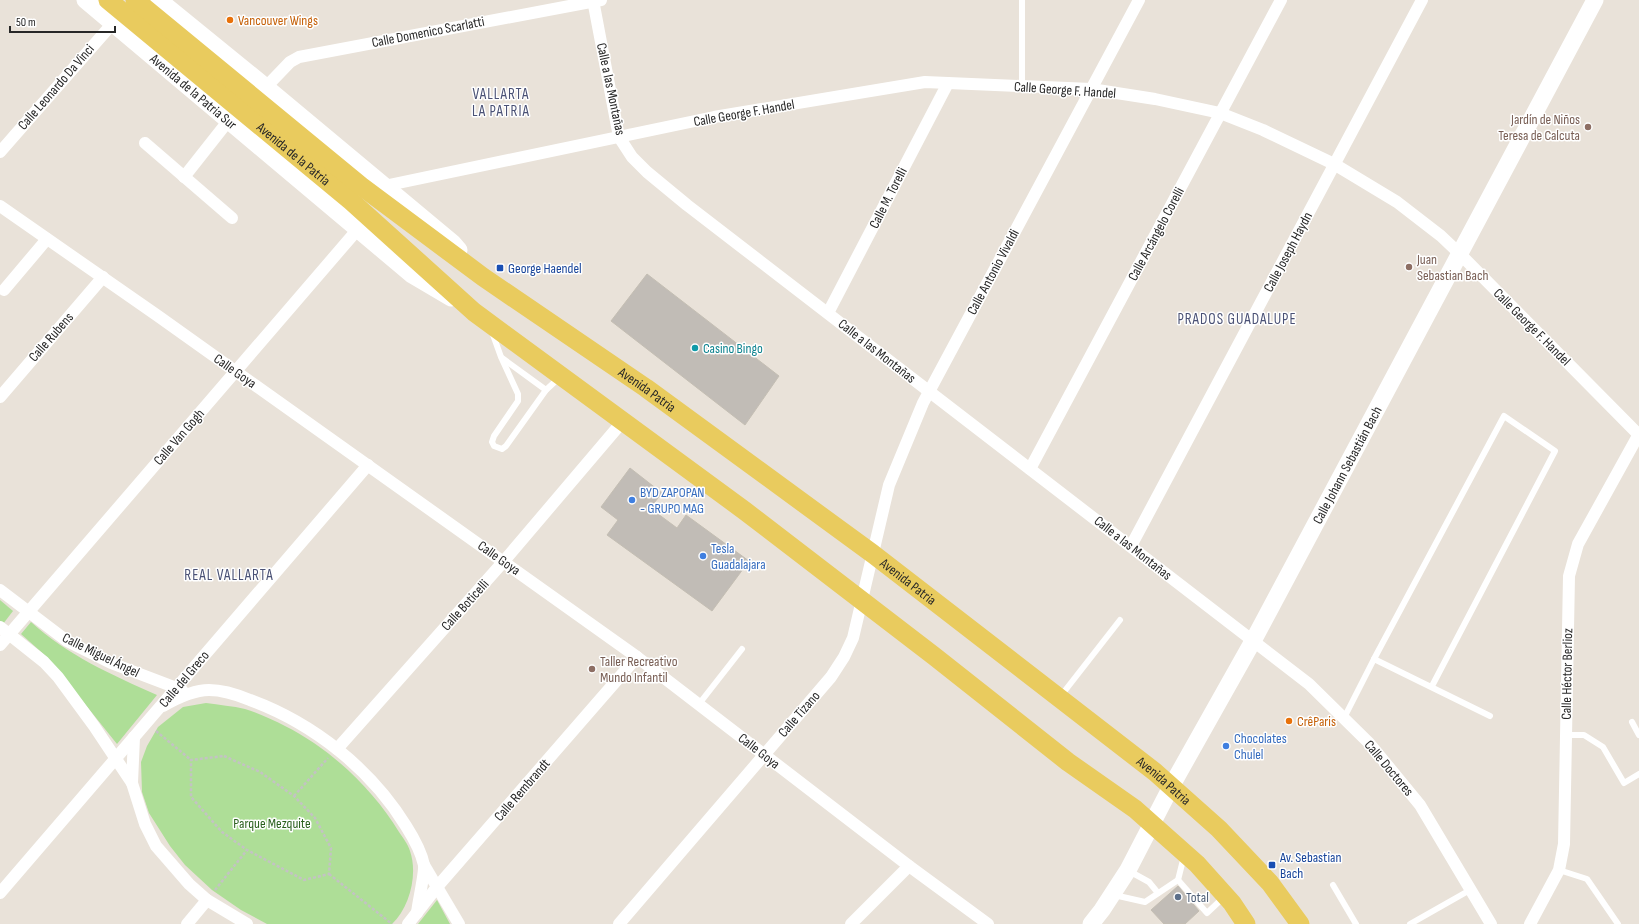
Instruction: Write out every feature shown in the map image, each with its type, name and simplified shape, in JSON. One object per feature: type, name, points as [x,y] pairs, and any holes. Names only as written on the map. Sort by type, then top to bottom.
[{"type":"main road","name":"Avenida de la Patria","points":[[108,0],[351,201],[482,317]]},
{"type":"main road","name":"Avenida de la Patria","points":[[135,0],[361,186],[483,277]]},
{"type":"main road","name":"Avenida Patria","points":[[483,277],[646,388],[873,554],[1172,785],[1219,829],[1270,883],[1300,924]]},
{"type":"main road","points":[[482,317],[752,516],[862,600],[1068,762],[1135,809],[1197,864],[1226,896],[1243,922]]},
{"type":"street","name":"Avenida de la Patria Sur","points":[[85,0],[412,275],[482,317]]},
{"type":"street","points":[[159,0],[453,243],[483,277]]},
{"type":"street","name":"Calle Domenico Scarlatti","points":[[266,87],[290,62],[299,57],[596,0]]},
{"type":"street","name":"Calle a las Montañas","points":[[596,0],[619,137],[632,157],[647,172],[687,205],[1253,641]]},
{"type":"street","name":"Calle Antonio Vivaldi","points":[[873,554],[890,485],[906,441],[929,391],[1139,0]]},
{"type":"street","name":"Calle Arcángelo Corelli","points":[[1030,469],[1281,0]]},
{"type":"street","name":"Calle Joseph Haydn","points":[[1131,546],[1422,0]]},
{"type":"street","name":"Calle Johann Sebastián Bach","points":[[1091,924],[1128,870],[1151,823],[1253,641],[1595,0]]},
{"type":"street","name":"Calle Leonardo Da Vinci","points":[[0,152],[113,22]]},
{"type":"street","name":"Calle George F. Handel","points":[[384,186],[714,117],[925,82],[1091,89],[1155,99],[1220,114],[1263,130],[1334,164],[1397,202],[1441,236],[1460,254],[1639,434]]},
{"type":"street","name":"Calle M. Torelli","points":[[828,313],[948,83]]},
{"type":"street","points":[[184,177],[229,120]]},
{"type":"street","points":[[145,143],[232,218]]},
{"type":"street","name":"Calle Goya","points":[[0,206],[236,371],[637,657],[909,866],[988,924]]},
{"type":"street","name":"Calle Van Gogh","points":[[0,645],[4,631],[28,612],[358,229]]},
{"type":"street","points":[[4,290],[47,239]]},
{"type":"street","name":"Calle Rubens","points":[[0,397],[103,278]]},
{"type":"street","name":"Calle Boticelli","points":[[336,749],[504,561],[623,422]]},
{"type":"street","name":"Calle Héctor Berlioz","points":[[1530,924],[1559,870],[1564,844],[1569,576],[1578,544],[1639,434]]},
{"type":"street","name":"Calle del Greco","points":[[0,893],[368,465]]},
{"type":"street","name":"Calle Tizano","points":[[619,924],[830,677],[844,657],[853,638],[873,554]]},
{"type":"street","name":"Calle Miguel Ángel","points":[[0,590],[67,641],[123,668],[176,687],[189,694]]},
{"type":"street","points":[[4,631],[44,662],[58,677],[94,726],[132,783],[145,824],[156,846],[189,884],[207,900],[248,924]]},
{"type":"street","name":"Calle Doctores","points":[[1253,641],[1309,684],[1369,743],[1420,805],[1491,924]]},
{"type":"street","name":"Calle Rembrandt","points":[[408,924],[437,887],[637,657]]},
{"type":"street","points":[[158,709],[189,694],[209,690],[235,694],[281,712],[324,739],[369,778],[393,808],[415,840],[424,865],[459,924]]},
{"type":"street","points":[[132,783],[134,737]]},
{"type":"street","points":[[417,913],[424,865]]},
{"type":"street","points":[[851,924],[909,866]]},
{"type":"street","points":[[187,924],[207,900]]},
{"type":"lane","points":[[1022,0],[1022,86]]},
{"type":"lane","points":[[482,317],[518,394],[518,401],[494,436],[492,442],[494,446],[502,449],[506,446],[546,390],[561,376]]},
{"type":"lane","points":[[501,357],[546,390]]},
{"type":"lane","points":[[1344,718],[1504,416],[1555,451],[1432,686]]},
{"type":"lane","points":[[1059,698],[1120,620]]},
{"type":"lane","points":[[699,704],[742,649]]},
{"type":"lane","points":[[1374,659],[1432,686],[1490,716]]},
{"type":"lane","points":[[1632,722],[1639,735]]},
{"type":"lane","points":[[1566,735],[1584,735],[1603,747],[1624,783],[1639,774]]},
{"type":"lane","points":[[1112,895],[1145,902],[1178,880],[1185,853]]},
{"type":"lane","points":[[1128,870],[1149,882],[1158,893]]},
{"type":"lane","points":[[1559,870],[1587,878],[1618,924]]},
{"type":"lane","points":[[1178,880],[1207,913],[1226,896]]},
{"type":"lane","points":[[1333,885],[1356,924]]},
{"type":"lane","points":[[1410,924],[1470,890]]},
{"type":"path","points":[[146,723],[191,760],[224,756],[260,772],[294,796],[315,818],[331,848],[329,874]]},
{"type":"path","points":[[294,796],[336,749]]},
{"type":"path","points":[[191,760],[191,797],[222,832],[246,850],[304,880],[329,874]]},
{"type":"path","points":[[207,900],[246,850]]},
{"type":"path","points":[[329,874],[392,924]]},
{"type":"green space","points":[[0,600],[13,611],[3,624],[0,622]]},
{"type":"green space","points":[[31,622],[60,645],[75,654],[123,680],[157,695],[117,744],[48,658],[21,634]]},
{"type":"green space","name":"Parque Mezquite","points":[[206,703],[245,709],[276,721],[302,735],[319,746],[350,772],[377,801],[407,843],[412,860],[413,880],[411,890],[404,909],[392,924],[267,924],[241,910],[212,890],[185,865],[170,846],[149,813],[142,792],[141,762],[147,746],[158,727],[183,707]]},
{"type":"green space","points":[[437,900],[450,924],[418,924]]},
{"type":"building","name":"Casino Bingo","points":[[647,274],[779,376],[745,425],[611,321]]},
{"type":"building","points":[[630,468],[662,493],[650,508],[677,528],[686,515],[749,561],[712,611],[607,535],[618,520],[601,507]]},
{"type":"building","name":"Total","points":[[1178,886],[1199,911],[1185,924],[1164,924],[1151,910]]},
{"type":"place","name":"Vancouver Wings","points":[[230,20]]},
{"type":"place","name":"Jardín de Niños Teresa de Calcuta","points":[[1588,127]]},
{"type":"place","name":"Juan Sebastian Bach","points":[[1409,267]]},
{"type":"place","name":"George Haendel","points":[[500,268]]},
{"type":"place","name":"Casino Bingo","points":[[695,348]]},
{"type":"place","name":"BYD ZAPOPAN - GRUPO MAG","points":[[632,500]]},
{"type":"place","name":"Tesla Guadalajara","points":[[703,556]]},
{"type":"place","name":"Taller Recreativo Mundo Infantil","points":[[592,669]]},
{"type":"place","name":"CrêParis","points":[[1289,721]]},
{"type":"place","name":"Chocolates Chulel","points":[[1226,746]]},
{"type":"place","name":"Av. Sebastian Bach","points":[[1272,865]]},
{"type":"place","name":"Total","points":[[1178,897]]},
{"type":"district","name":"VALLARTA LA PATRIA","points":[[501,102]]},
{"type":"district","name":"PRADOS GUADALUPE","points":[[1237,319]]},
{"type":"district","name":"REAL VALLARTA","points":[[229,575]]}]
